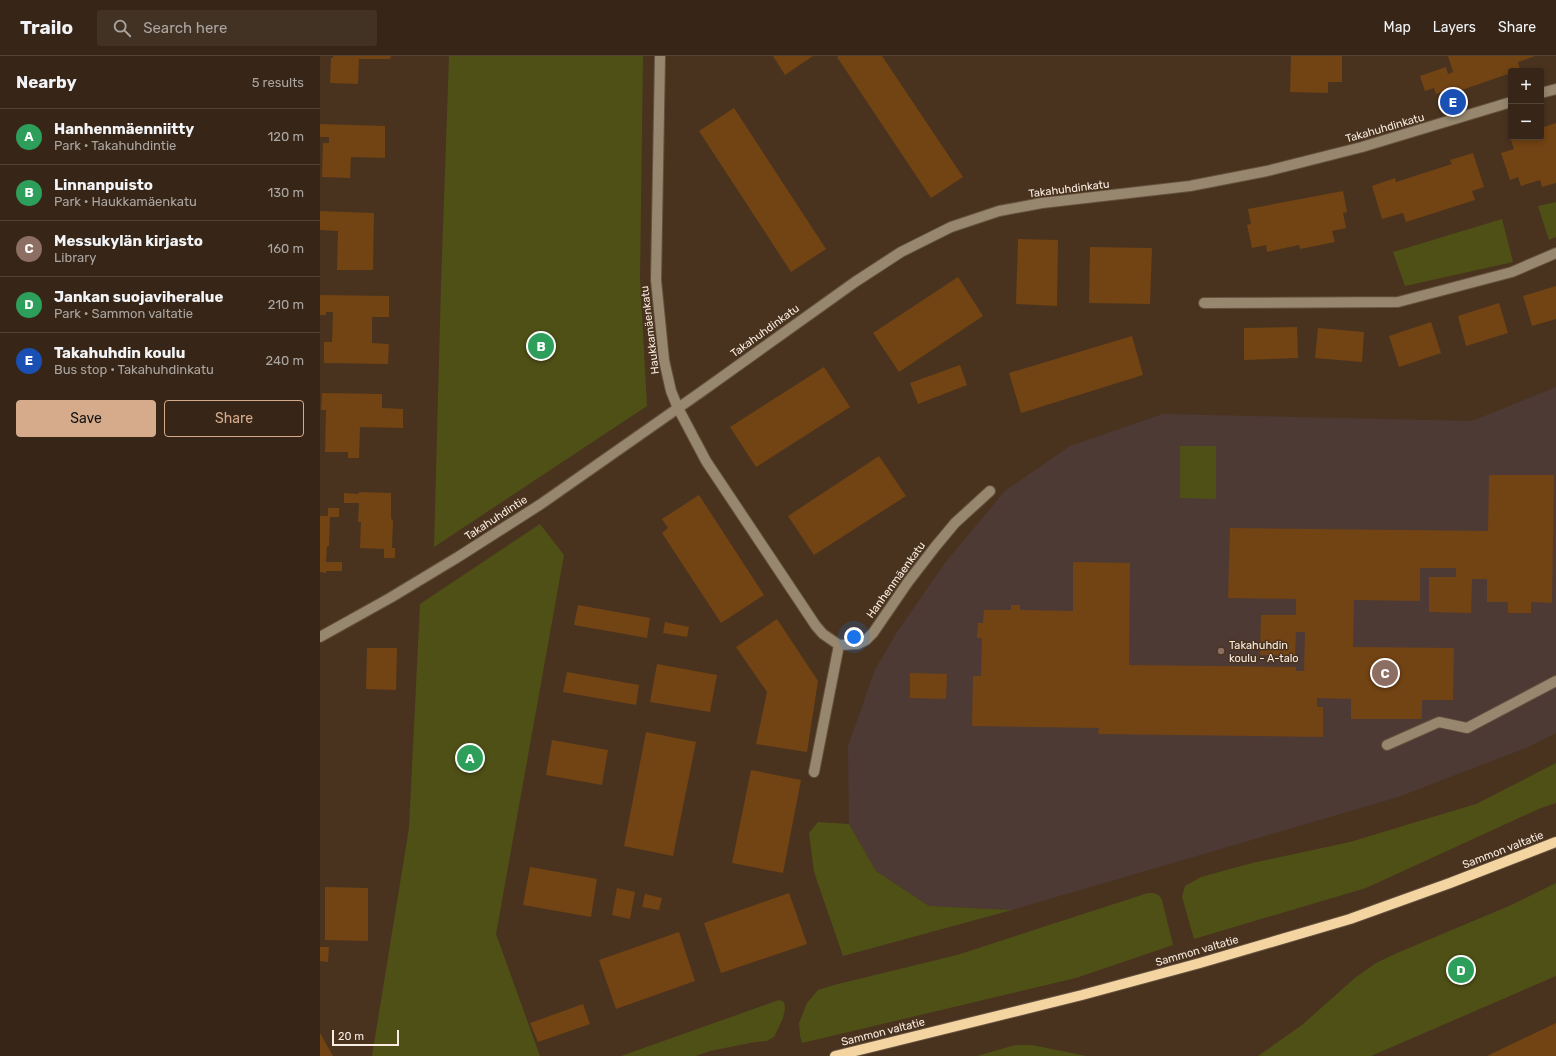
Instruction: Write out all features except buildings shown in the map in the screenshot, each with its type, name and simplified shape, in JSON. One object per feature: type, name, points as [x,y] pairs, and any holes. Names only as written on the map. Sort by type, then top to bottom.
[{"type":"main road","name":"Sammon valtatie","points":[[835,1056],[1082,995],[1328,926],[1450,883],[1556,842]]},
{"type":"street","name":"Haukkamäenkatu","points":[[660,56],[656,280],[664,360],[671,391],[678,408],[706,461],[808,616],[823,634],[839,644]]},
{"type":"street","points":[[1544,92],[1556,89]]},
{"type":"street","name":"Takahuhdinkatu","points":[[678,408],[855,282],[901,252],[951,227],[999,211],[1042,203],[1190,186],[1267,171],[1362,147],[1508,103]]},
{"type":"street","points":[[1204,303],[1398,302],[1512,272],[1556,253]]},
{"type":"street","name":"Takahuhdintie","points":[[320,637],[390,598],[458,557],[548,499],[678,408]]},
{"type":"street","name":"Hanhenmäenkatu","points":[[839,644],[858,644],[866,640],[935,547],[955,523],[990,491]]},
{"type":"street","points":[[814,772],[839,644]]},
{"type":"street","points":[[1387,745],[1439,722],[1466,728],[1556,681]]},
{"type":"shaded area","points":[[449,56],[643,56],[640,278],[647,406],[434,547],[441,286]]},
{"type":"shaded area","points":[[1556,202],[1556,237],[1549,240],[1538,206]]},
{"type":"shaded area","points":[[1502,219],[1513,262],[1405,286],[1393,252]]},
{"type":"shaded area","name":"Takahuhdin koulu - A-talo","points":[[1556,387],[1556,733],[1528,747],[1398,797],[1012,910],[929,906],[876,871],[849,824],[848,746],[875,670],[897,632],[945,563],[1005,491],[1070,446],[1163,414],[1472,421]]},
{"type":"shaded area","points":[[1180,446],[1216,446],[1216,499],[1180,498]]},
{"type":"shaded area","points":[[540,524],[564,555],[496,934],[540,1056],[372,1056],[409,828],[420,604]]},
{"type":"shaded area","points":[[1556,763],[1556,803],[1541,808],[1366,888],[1194,939],[1182,897],[1185,886],[1201,877],[1252,863],[1350,842],[1476,804]]},
{"type":"shaded area","points":[[818,822],[849,824],[876,871],[929,906],[1012,910],[843,956],[814,872],[809,833]]},
{"type":"shaded area","points":[[1556,883],[1556,976],[1371,1056],[1258,1056],[1302,1025],[1356,977],[1376,963],[1509,906]]},
{"type":"shaded area","points":[[1148,893],[1153,893],[1160,896],[1162,900],[1173,945],[1076,978],[802,1043],[799,1023],[807,1003],[818,990],[957,955]]},
{"type":"shaded area","points":[[779,1000],[784,1002],[785,1008],[783,1018],[774,1037],[767,1041],[710,1051],[696,1056],[621,1056]]},
{"type":"shaded area","points":[[1015,1045],[1032,1045],[1086,1056],[977,1056]]},
{"type":"place","name":"Takahuhdin koulu","points":[[1453,102]]},
{"type":"place","name":"Linnanpuisto","points":[[541,346]]},
{"type":"place","name":"Takahuhdin koulu - A-talo","points":[[1221,651]]},
{"type":"place","name":"Messukylän kirjasto","points":[[1385,673]]},
{"type":"place","name":"Hanhenmäenniitty","points":[[470,758]]},
{"type":"place","name":"Jankan suojaviheralue","points":[[1461,970]]}]
